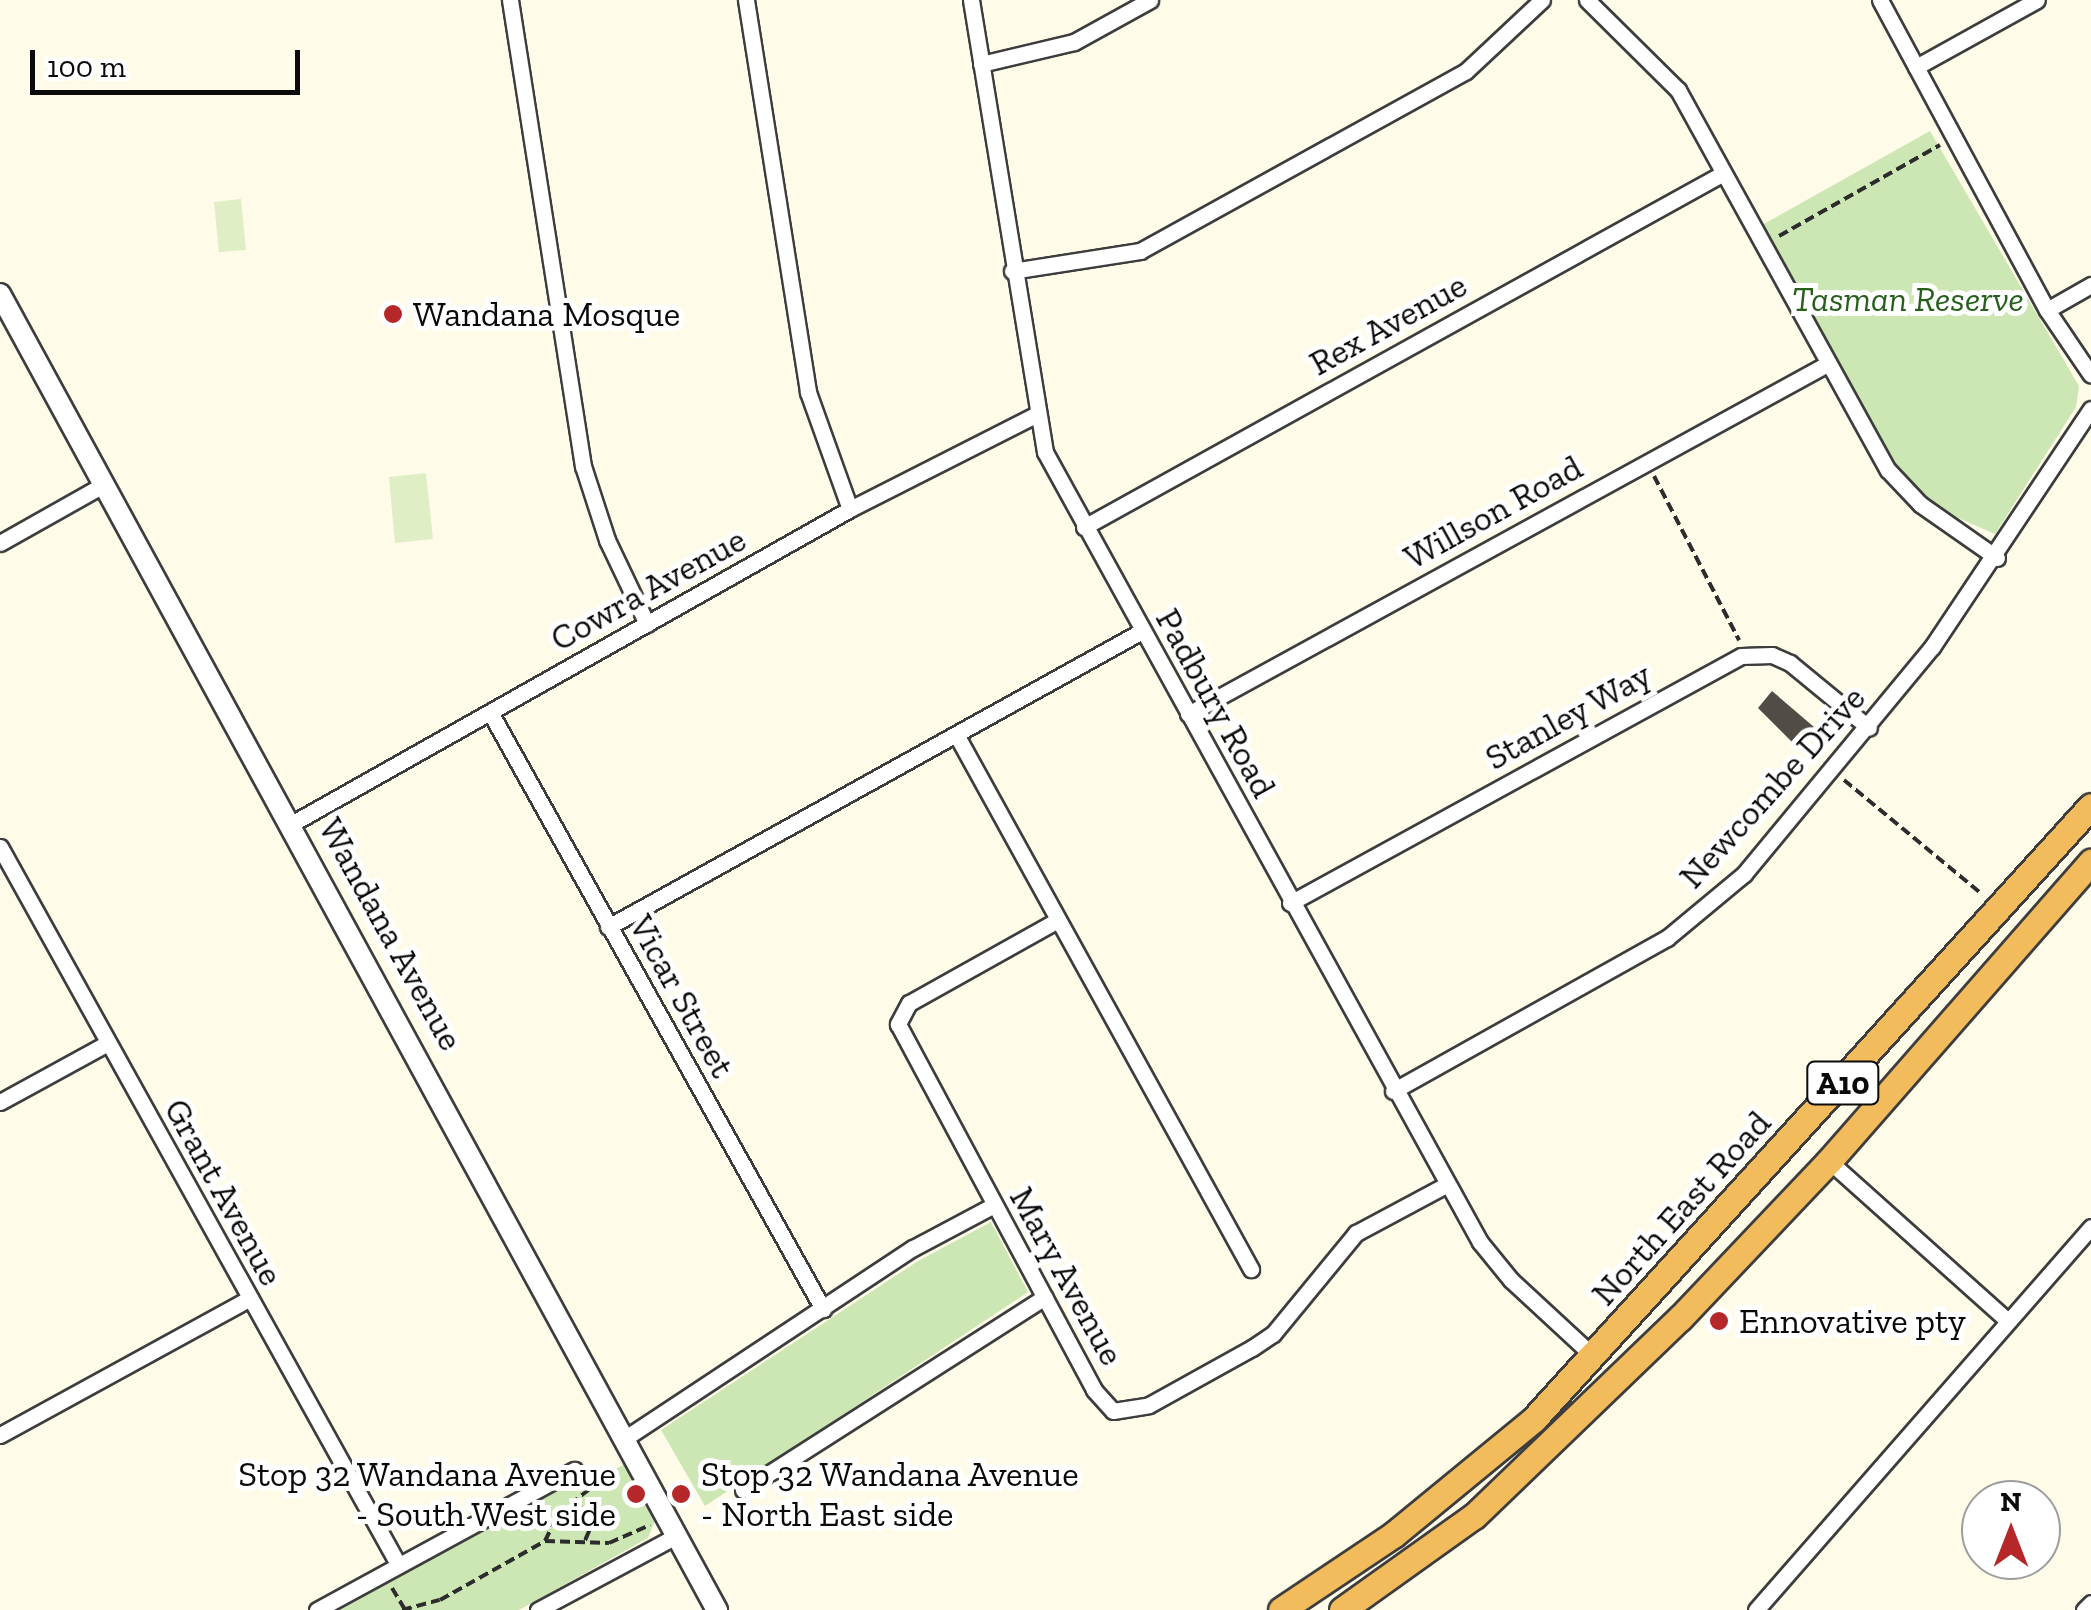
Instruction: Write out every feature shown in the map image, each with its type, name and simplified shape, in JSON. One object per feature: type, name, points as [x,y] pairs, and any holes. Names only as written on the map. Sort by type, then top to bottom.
[{"type":"highway","name":"North East Road","points":[[1281,1610],[1469,1478],[1592,1356],[2091,806]]},
{"type":"highway","name":"North East Road","points":[[1342,1610],[1474,1516],[1680,1318],[1829,1161],[2091,862]]},
{"type":"highway","points":[[1591,1405],[1592,1356],[1620,1353],[1680,1318]]},
{"type":"street","points":[[510,0],[584,466],[607,540],[647,624]]},
{"type":"street","points":[[746,0],[808,392],[850,509]]},
{"type":"street","name":"Padbury Road","points":[[971,0],[1035,415],[1045,452],[1446,1186],[1492,1261],[1592,1356]]},
{"type":"street","points":[[981,64],[1074,42],[1150,0]]},
{"type":"street","points":[[1012,271],[1140,251],[1466,71],[1542,0]]},
{"type":"street","points":[[1587,0],[1661,68],[1826,364],[1905,490],[1997,558]]},
{"type":"street","points":[[1880,0],[2047,310],[2091,375]]},
{"type":"street","points":[[1916,66],[2038,0]]},
{"type":"street","name":"Rex Avenue","points":[[1084,527],[1722,174]]},
{"type":"street","points":[[2047,310],[2091,285]]},
{"type":"street","name":"Wandana Avenue","points":[[0,294],[103,486],[293,822],[627,1437],[674,1537],[717,1610]]},
{"type":"street","name":"Willson Road","points":[[1188,714],[1826,364]]},
{"type":"street","name":"Newcombe Drive","points":[[1393,1091],[1691,922],[1744,874],[1869,728],[1997,558],[2091,409]]},
{"type":"street","name":"Cowra Avenue","points":[[293,822],[850,509],[1035,415]]},
{"type":"street","points":[[0,543],[103,486]]},
{"type":"street","points":[[608,927],[1142,631]]},
{"type":"street","name":"Stanley Way","points":[[1290,903],[1741,656],[1772,655],[1790,664],[1869,728]]},
{"type":"street","name":"Vicar Street","points":[[490,712],[823,1309]]},
{"type":"street","points":[[958,736],[1056,922],[1252,1269]]},
{"type":"street","name":"Grant Avenue","points":[[0,847],[398,1564]]},
{"type":"street","name":"Mary Avenue","points":[[1056,922],[909,1003],[898,1024],[1103,1403],[1128,1413],[1273,1334],[1356,1233],[1446,1186]]},
{"type":"street","points":[[0,1102],[106,1044]]},
{"type":"street","points":[[1829,1161],[2008,1321]]},
{"type":"street","points":[[627,1437],[913,1248],[994,1205]]},
{"type":"street","points":[[1756,1610],[2091,1227]]},
{"type":"street","points":[[743,1490],[1044,1297]]},
{"type":"street","points":[[0,1436],[250,1298]]},
{"type":"street","points":[[317,1610],[574,1470]]},
{"type":"street","points":[[538,1610],[674,1537]]},
{"type":"street","points":[[2084,1610],[2091,1602]]},
{"type":"path","points":[[1762,246],[1954,137]]},
{"type":"path","points":[[1652,472],[1739,640]]},
{"type":"path","points":[[1842,778],[1987,898]]},
{"type":"path","points":[[545,1541],[558,1514],[618,1467]]},
{"type":"path","points":[[572,1504],[595,1516],[584,1543]]},
{"type":"path","points":[[390,1584],[404,1610],[440,1600],[545,1541],[621,1540],[650,1525]]},
{"type":"green space","name":"Tasman Reserve","points":[[1930,131],[2079,386],[2076,407],[1995,534],[1942,511],[1888,470],[1753,230]]},
{"type":"green space","points":[[241,199],[246,250],[219,252],[214,202]]},
{"type":"green space","points":[[426,473],[433,539],[395,543],[389,477]]},
{"type":"green space","points":[[991,1222],[1028,1292],[705,1506],[661,1430],[918,1261]]},
{"type":"green space","points":[[625,1464],[656,1518],[648,1538],[519,1610],[340,1610],[555,1491],[577,1489]]},
{"type":"building","points":[[1772,691],[1814,727],[1797,747],[1758,708]]},
{"type":"place","name":"Wandana Mosque","points":[[393,314]]},
{"type":"place","name":"Ennovative pty","points":[[1719,1321]]},
{"type":"place","name":"Stop 32 Wandana Avenue - South West side","points":[[636,1494]]},
{"type":"place","name":"Stop 32 Wandana Avenue - North East side","points":[[681,1494]]}]
